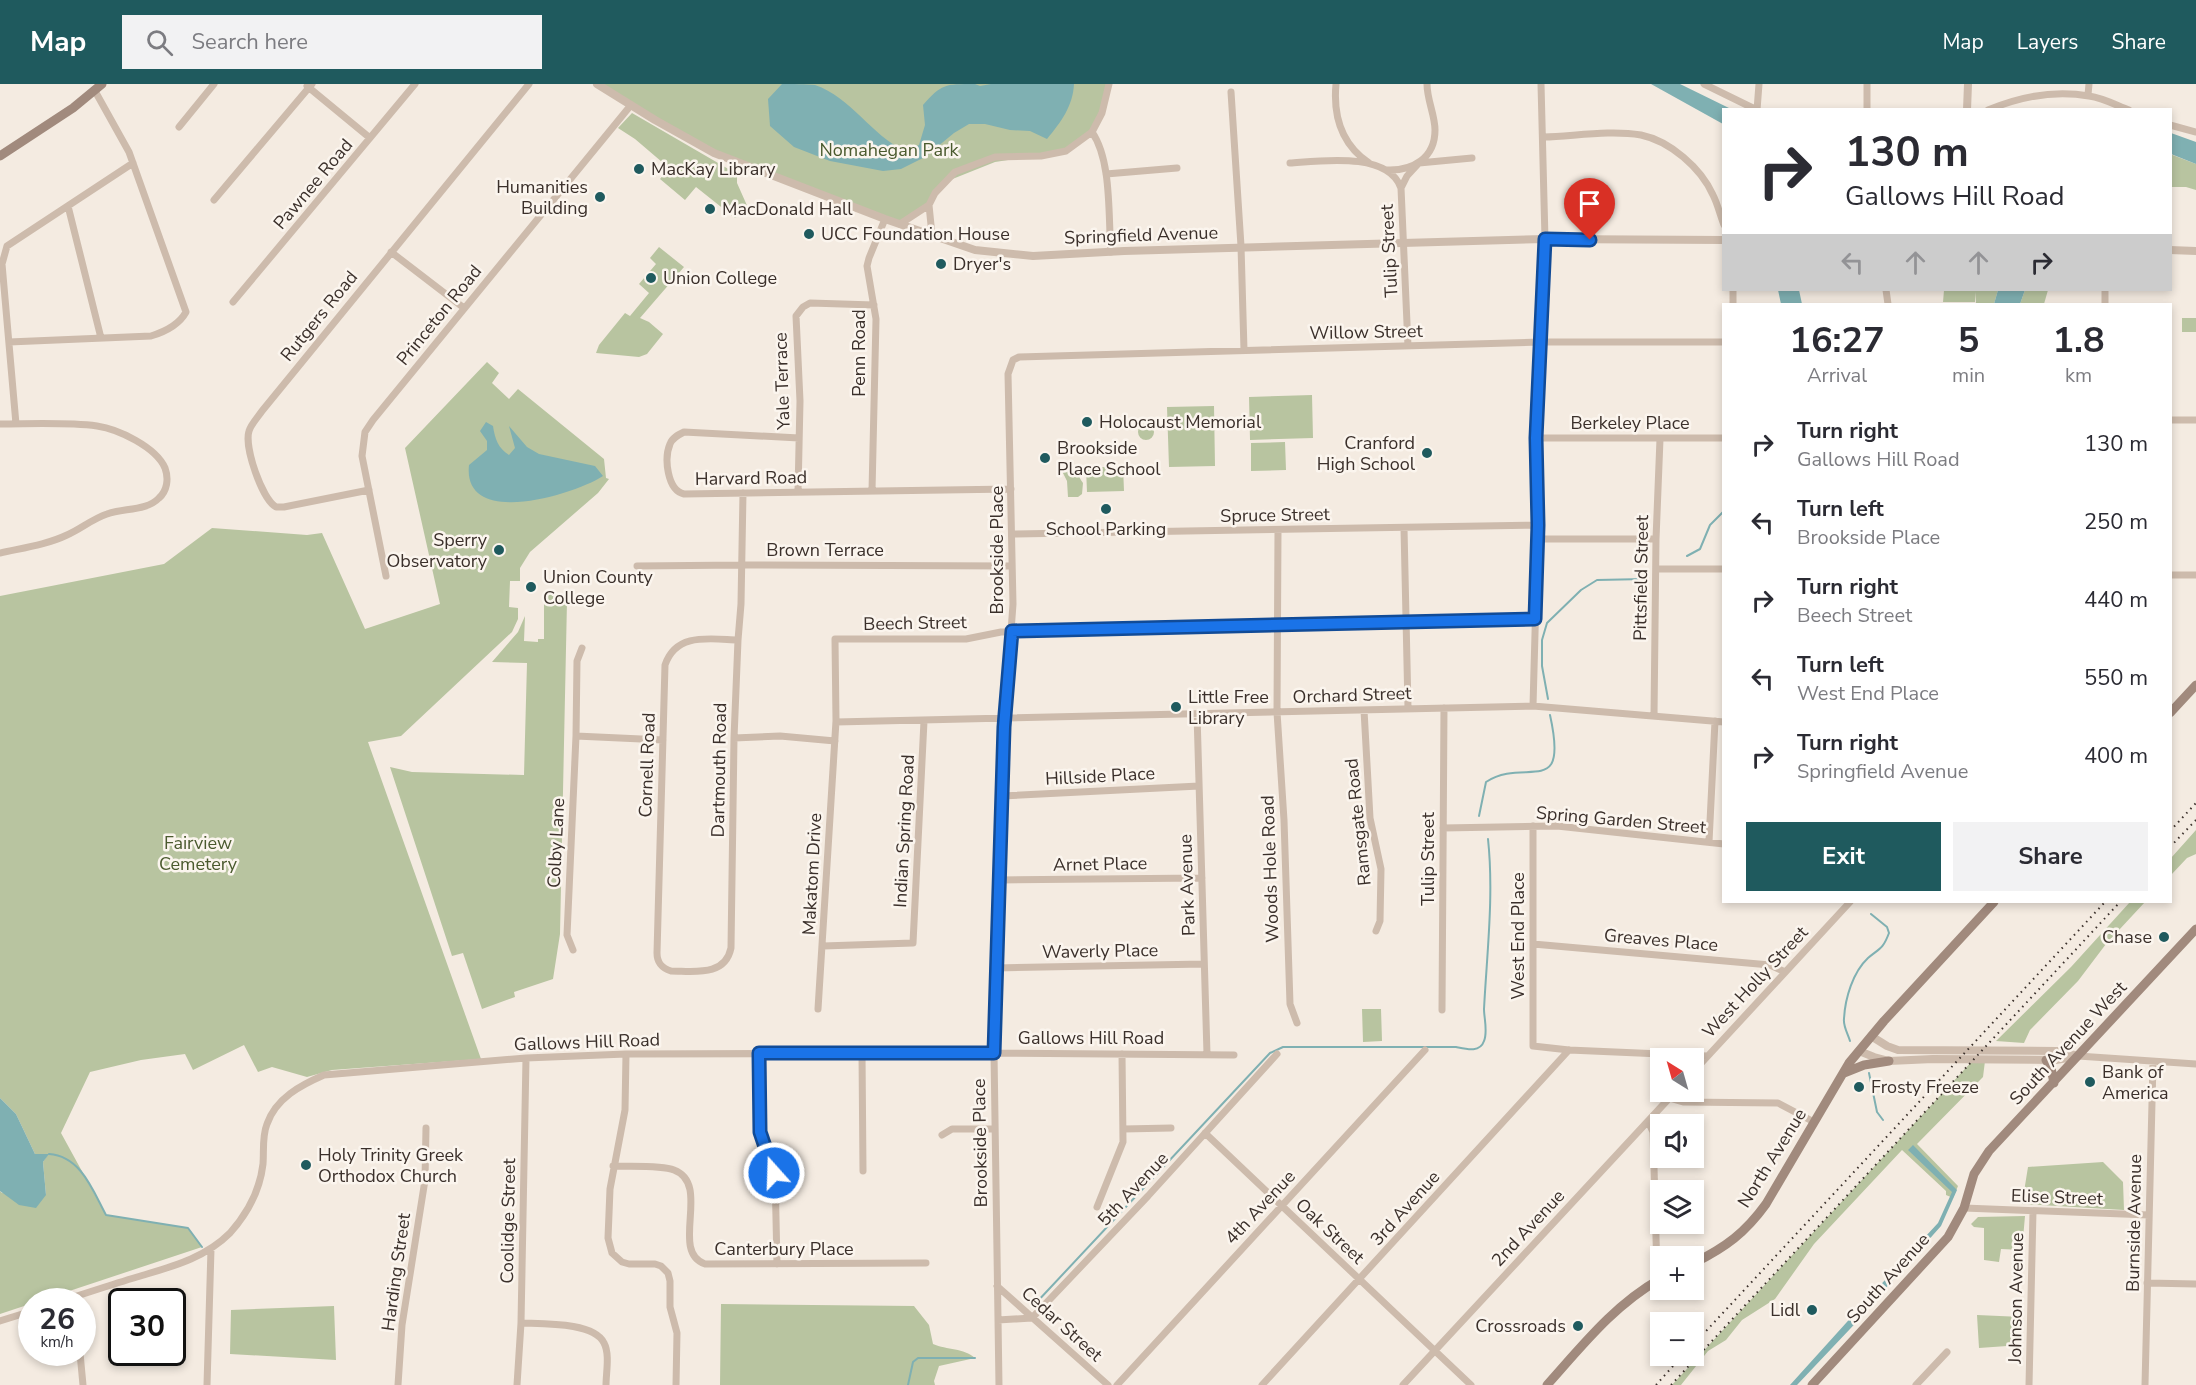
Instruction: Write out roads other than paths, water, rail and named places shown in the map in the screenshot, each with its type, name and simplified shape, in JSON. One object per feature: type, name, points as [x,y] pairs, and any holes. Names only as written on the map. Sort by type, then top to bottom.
[{"type":"main road","points":[[0,156],[98,87]]},
{"type":"main road","points":[[2172,711],[2196,686]]},
{"type":"main road","name":"North Avenue","points":[[1704,1257],[1730,1243],[1753,1222],[1858,1051],[1993,903]]},
{"type":"main road","name":"South Avenue West","points":[[1971,1183],[1979,1165],[1989,1151],[2196,929]]},
{"type":"main road","points":[[2046,1060],[2051,1068],[2054,1083]]},
{"type":"main road","points":[[1842,1074],[1864,1065],[1889,1061]]},
{"type":"main road","name":"South Avenue","points":[[1812,1385],[1948,1237],[1964,1208],[1971,1183]]},
{"type":"main road","points":[[1547,1385],[1613,1313],[1632,1296],[1650,1286]]},
{"type":"street","points":[[179,127],[214,84]]},
{"type":"street","name":"Pawnee Road","points":[[233,302],[415,84]]},
{"type":"street","name":"Rutgers Road","points":[[369,490],[276,507],[266,498],[258,481],[249,443],[249,432],[262,411],[529,84]]},
{"type":"street","name":"Springfield Avenue","points":[[597,84],[714,153],[885,219],[975,250],[1029,256],[1545,239],[1722,240]]},
{"type":"street","points":[[900,224],[929,205],[935,193],[955,172],[995,157],[1051,156],[1066,151],[1092,132],[1102,113],[1109,84]]},
{"type":"street","points":[[1336,84],[1335,108],[1344,137],[1359,155],[1396,178],[1401,191]]},
{"type":"street","points":[[1401,191],[1407,176],[1428,155],[1433,145],[1435,129],[1427,84]]},
{"type":"street","points":[[1533,706],[1538,525],[1536,438],[1545,239],[1541,84]]},
{"type":"street","points":[[1704,84],[1753,108]]},
{"type":"street","points":[[1757,108],[1759,84]]},
{"type":"street","points":[[1867,84],[1867,108]]},
{"type":"street","points":[[1967,108],[1968,84]]},
{"type":"street","points":[[2088,95],[2089,84]]},
{"type":"street","points":[[214,200],[309,85],[370,138]]},
{"type":"street","points":[[9,342],[151,336],[183,318],[186,312],[134,163],[98,87]]},
{"type":"street","points":[[1231,92],[1241,248],[1244,350]]},
{"type":"street","points":[[1994,108],[2019,99],[2037,96],[2088,95],[2124,108]]},
{"type":"street","name":"Princeton Road","points":[[386,576],[362,456],[365,432],[631,105]]},
{"type":"street","points":[[2172,126],[2196,132]]},
{"type":"street","points":[[1092,132],[1102,151],[1106,174],[1111,252]]},
{"type":"street","points":[[1544,137],[1633,134],[1652,139],[1678,153],[1697,170],[1713,195],[1722,220]]},
{"type":"street","points":[[1290,163],[1347,160],[1359,161],[1385,170],[1402,169],[1419,163],[1472,158]]},
{"type":"street","points":[[16,424],[2,264],[7,246],[134,163]]},
{"type":"street","points":[[1106,174],[1177,168]]},
{"type":"street","name":"Tulip Street","points":[[1401,191],[1408,346]]},
{"type":"street","points":[[929,205],[932,235]]},
{"type":"street","points":[[68,206],[101,338]]},
{"type":"street","name":"Penn Road","points":[[872,491],[876,319],[867,267],[885,219]]},
{"type":"street","points":[[2172,250],[2196,251]]},
{"type":"street","points":[[391,252],[464,308]]},
{"type":"street","name":"Yale Terrace","points":[[798,492],[800,401],[795,322],[799,311],[806,304],[815,303],[874,305]]},
{"type":"street","name":"Willow Street","points":[[1012,362],[1019,357],[1244,350],[1540,342],[1722,342]]},
{"type":"street","name":"Brookside Place","points":[[999,1385],[994,1053],[1002,796],[1012,631],[1008,374],[1012,362]]},
{"type":"street","points":[[2172,420],[2196,420]]},
{"type":"street","points":[[0,424],[97,426],[114,431],[141,444],[160,460],[166,471],[163,494],[149,505],[111,512],[94,518],[69,534],[50,542],[0,553]]},
{"type":"street","name":"Harvard Road","points":[[799,438],[690,432],[678,435],[672,441],[668,451],[669,479],[679,493],[1011,489]]},
{"type":"street","name":"Berkeley Place","points":[[1536,438],[1722,438]]},
{"type":"street","name":"Pittsfield Street","points":[[1654,716],[1656,539],[1660,439]]},
{"type":"street","name":"Dartmouth Road","points":[[657,951],[659,963],[671,971],[717,969],[725,963],[730,953],[734,738],[741,604],[743,493]]},
{"type":"street","name":"Spruce Street","points":[[1012,534],[1538,525]]},
{"type":"street","points":[[1404,528],[1408,708]]},
{"type":"street","name":"Woods Hole Road","points":[[1278,530],[1276,712],[1284,820],[1290,1004],[1297,1023]]},
{"type":"street","points":[[1537,539],[1656,539]]},
{"type":"street","name":"Brown Terrace","points":[[637,566],[1012,566]]},
{"type":"street","points":[[1656,569],[1722,570]]},
{"type":"street","points":[[2172,575],[2196,575]]},
{"type":"street","name":"Beech Street","points":[[836,722],[835,639],[966,639],[1012,631],[1535,619]]},
{"type":"street","name":"Cornell Road","points":[[657,951],[666,665],[671,652],[681,643],[694,639],[738,640]]},
{"type":"street","name":"Colby Lane","points":[[573,950],[567,935],[577,661],[582,648]]},
{"type":"street","name":"Orchard Street","points":[[836,722],[1533,706],[1722,722]]},
{"type":"street","name":"Tulip Street","points":[[1442,1010],[1444,708]]},
{"type":"street","name":"Ramsgate Road","points":[[1364,710],[1370,818],[1381,869],[1380,921],[1376,931]]},
{"type":"street","name":"Park Avenue","points":[[1197,714],[1207,1054]]},
{"type":"street","name":"Indian Spring Road","points":[[823,946],[913,943],[924,721]]},
{"type":"street","points":[[1709,842],[1715,721]]},
{"type":"street","name":"Makatom Drive","points":[[819,1009],[836,722]]},
{"type":"street","points":[[576,736],[663,740]]},
{"type":"street","points":[[734,738],[780,736],[835,741]]},
{"type":"street","name":"Hillside Place","points":[[1002,796],[1199,786]]},
{"type":"street","name":"West End Place","points":[[1533,826],[1533,1046],[1569,1050]]},
{"type":"street","name":"Spring Garden Street","points":[[1443,828],[1557,826],[1722,844]]},
{"type":"street","name":"Arnet Place","points":[[999,880],[1202,878]]},
{"type":"street","name":"West Holly Street","points":[[1707,1056],[1849,903]]},
{"type":"street","name":"Greaves Place","points":[[1533,944],[1770,965],[1785,972]]},
{"type":"street","name":"Waverly Place","points":[[996,968],[1204,964]]},
{"type":"street","points":[[1871,1036],[1898,1050],[2057,1051],[2078,1056],[2196,1065]]},
{"type":"street","name":"4th Avenue","points":[[1117,1385],[1425,1050]]},
{"type":"street","points":[[1569,1050],[1707,1056]]},
{"type":"street","name":"3rd Avenue","points":[[1262,1385],[1569,1050]]},
{"type":"street","points":[[1858,1051],[1889,1061],[2056,1060],[2078,1056]]},
{"type":"street","points":[[759,1053],[760,1132],[774,1173],[777,1264]]},
{"type":"street","points":[[862,1053],[863,1171]]},
{"type":"street","name":"5th Avenue","points":[[1032,1318],[1277,1053]]},
{"type":"street","points":[[626,1054],[625,1110],[610,1189],[608,1238],[612,1253],[622,1262],[655,1264],[661,1266],[669,1277],[670,1307],[677,1334],[676,1385]]},
{"type":"street","name":"Gallows Hill Road","points":[[96,1291],[186,1262],[211,1249],[237,1225],[251,1203],[262,1166],[267,1122],[279,1104],[306,1083],[324,1075],[526,1058],[626,1054],[1234,1054]]},
{"type":"street","points":[[1097,1207],[1119,1155],[1124,1129],[1122,1054]]},
{"type":"street","points":[[1704,1059],[1707,1056]]},
{"type":"street","name":"Coolidge Street","points":[[517,1385],[521,1323],[526,1058]]},
{"type":"street","name":"Burnside Avenue","points":[[2145,1385],[2153,1062]]},
{"type":"street","name":"2nd Avenue","points":[[1403,1385],[1665,1102]]},
{"type":"street","points":[[1683,1102],[1778,1103],[1814,1122]]},
{"type":"street","points":[[1648,1121],[1653,1132],[1656,1246]]},
{"type":"street","name":"Harding Street","points":[[398,1385],[402,1325],[425,1180],[426,1128]]},
{"type":"street","points":[[1124,1129],[1171,1128]]},
{"type":"street","points":[[942,1135],[952,1129],[995,1129]]},
{"type":"street","name":"Oak Street","points":[[1205,1133],[1471,1385]]},
{"type":"street","name":"Canterbury Place","points":[[613,1167],[669,1168],[683,1176],[690,1190],[691,1251],[700,1262],[705,1264],[926,1263]]},
{"type":"street","name":"Elise Street","points":[[1964,1208],[2149,1215]]},
{"type":"street","name":"Johnson Avenue","points":[[2029,1385],[2033,1211]]},
{"type":"street","points":[[207,1385],[211,1249]]},
{"type":"street","points":[[2147,1283],[2196,1284]]},
{"type":"street","name":"Cedar Street","points":[[998,1286],[1108,1385]]},
{"type":"street","points":[[0,1322],[18,1316]]},
{"type":"street","points":[[998,1320],[1032,1318]]},
{"type":"street","points":[[521,1323],[566,1325],[594,1333],[601,1338],[606,1348],[606,1385]]},
{"type":"street","points":[[1916,1385],[1947,1352]]},
{"type":"street","points":[[81,1366],[82,1385]]},
{"type":"water","points":[[782,84],[815,85],[828,91],[882,136],[905,151],[919,145],[925,125],[923,105],[940,89],[950,85],[1074,84],[1069,107],[1047,139],[1030,131],[1010,130],[985,124],[969,124],[954,133],[925,157],[901,169],[883,171],[830,161],[794,147],[770,126],[768,99]]},
{"type":"water","points":[[1651,84],[1680,84],[1729,108],[1722,108],[1722,123]]},
{"type":"water","points":[[2172,133],[2196,142],[2196,164],[2172,154]]},
{"type":"water","points":[[1778,291],[1799,291],[1802,303],[1781,303]]},
{"type":"water","points":[[1998,291],[2025,291],[2020,303],[1994,303]]},
{"type":"water","points":[[486,422],[493,426],[498,443],[509,455],[515,448],[509,426],[527,447],[539,454],[595,466],[603,476],[569,491],[522,502],[501,502],[483,496],[472,485],[469,465],[487,450],[487,441],[480,431]]},
{"type":"water","points":[[0,1098],[16,1114],[35,1154],[49,1154],[43,1162],[46,1195],[36,1208],[19,1205],[0,1191]]},
{"type":"water","points":[[1913,1145],[1957,1190],[1941,1226],[1877,1298],[1872,1294],[1938,1223],[1952,1192],[1908,1150]]},
{"type":"water","points":[[1865,1302],[1869,1306],[1867,1311],[1797,1385],[1790,1385]]},
{"type":"waterway","points":[[1687,556],[1700,549],[1710,525],[1722,513]]},
{"type":"waterway","points":[[1548,699],[1542,666],[1542,640],[1547,623],[1581,590],[1597,580],[1645,579]]},
{"type":"waterway","points":[[1479,816],[1486,782],[1501,775],[1540,771],[1549,767],[1554,758],[1550,715]]},
{"type":"waterway","points":[[1035,1304],[1270,1053],[1283,1047],[1476,1049],[1482,1045],[1486,1033],[1484,1009],[1490,902],[1488,839]]},
{"type":"waterway","points":[[1850,1041],[1844,1022],[1851,986],[1858,970],[1883,945],[1889,933],[1887,927],[1871,914]]},
{"type":"waterway","points":[[1869,1073],[1877,1112],[1883,1120]]},
{"type":"waterway","points":[[49,1154],[60,1156],[78,1168],[91,1186],[106,1215],[188,1228],[202,1247]]},
{"type":"waterway","points":[[908,1385],[913,1362],[918,1358],[975,1358]]},
{"type":"railway","points":[[2172,829],[2196,803]]},
{"type":"railway","points":[[2172,845],[2196,820]]},
{"type":"railway","points":[[1704,1333],[2104,903]]},
{"type":"railway","points":[[1671,1385],[2119,903]]},
{"type":"railway","points":[[1656,1385],[1673,1366]]},
{"type":"place","name":"MacKay Library","points":[[639,169]]},
{"type":"place","name":"Humanities Building","points":[[600,197]]},
{"type":"place","name":"MacDonald Hall","points":[[710,209]]},
{"type":"place","name":"UCC Foundation House","points":[[809,234]]},
{"type":"place","name":"Dryer's","points":[[941,264]]},
{"type":"place","name":"Union College","points":[[651,278]]},
{"type":"place","name":"Holocaust Memorial","points":[[1087,422]]},
{"type":"place","name":"Cranford High School","points":[[1427,453]]},
{"type":"place","name":"Brookside Place School","points":[[1045,458]]},
{"type":"place","name":"School Parking","points":[[1106,509]]},
{"type":"place","name":"Sperry Observatory","points":[[499,550]]},
{"type":"place","name":"Union County College","points":[[531,587]]},
{"type":"place","name":"Little Free Library","points":[[1176,707]]},
{"type":"place","name":"Chase","points":[[2164,937]]},
{"type":"place","name":"Bank of America","points":[[2090,1082]]},
{"type":"place","name":"Frosty Freeze","points":[[1859,1087]]},
{"type":"place","name":"Holy Trinity Greek Orthodox Church","points":[[306,1165]]},
{"type":"place","name":"Lidl","points":[[1812,1310]]},
{"type":"place","name":"Crossroads","points":[[1578,1326]]},
{"type":"park label","name":"Nomahegan Park","points":[[889,150]]},
{"type":"park label","name":"Fairview Cemetery","points":[[198,853]]}]
